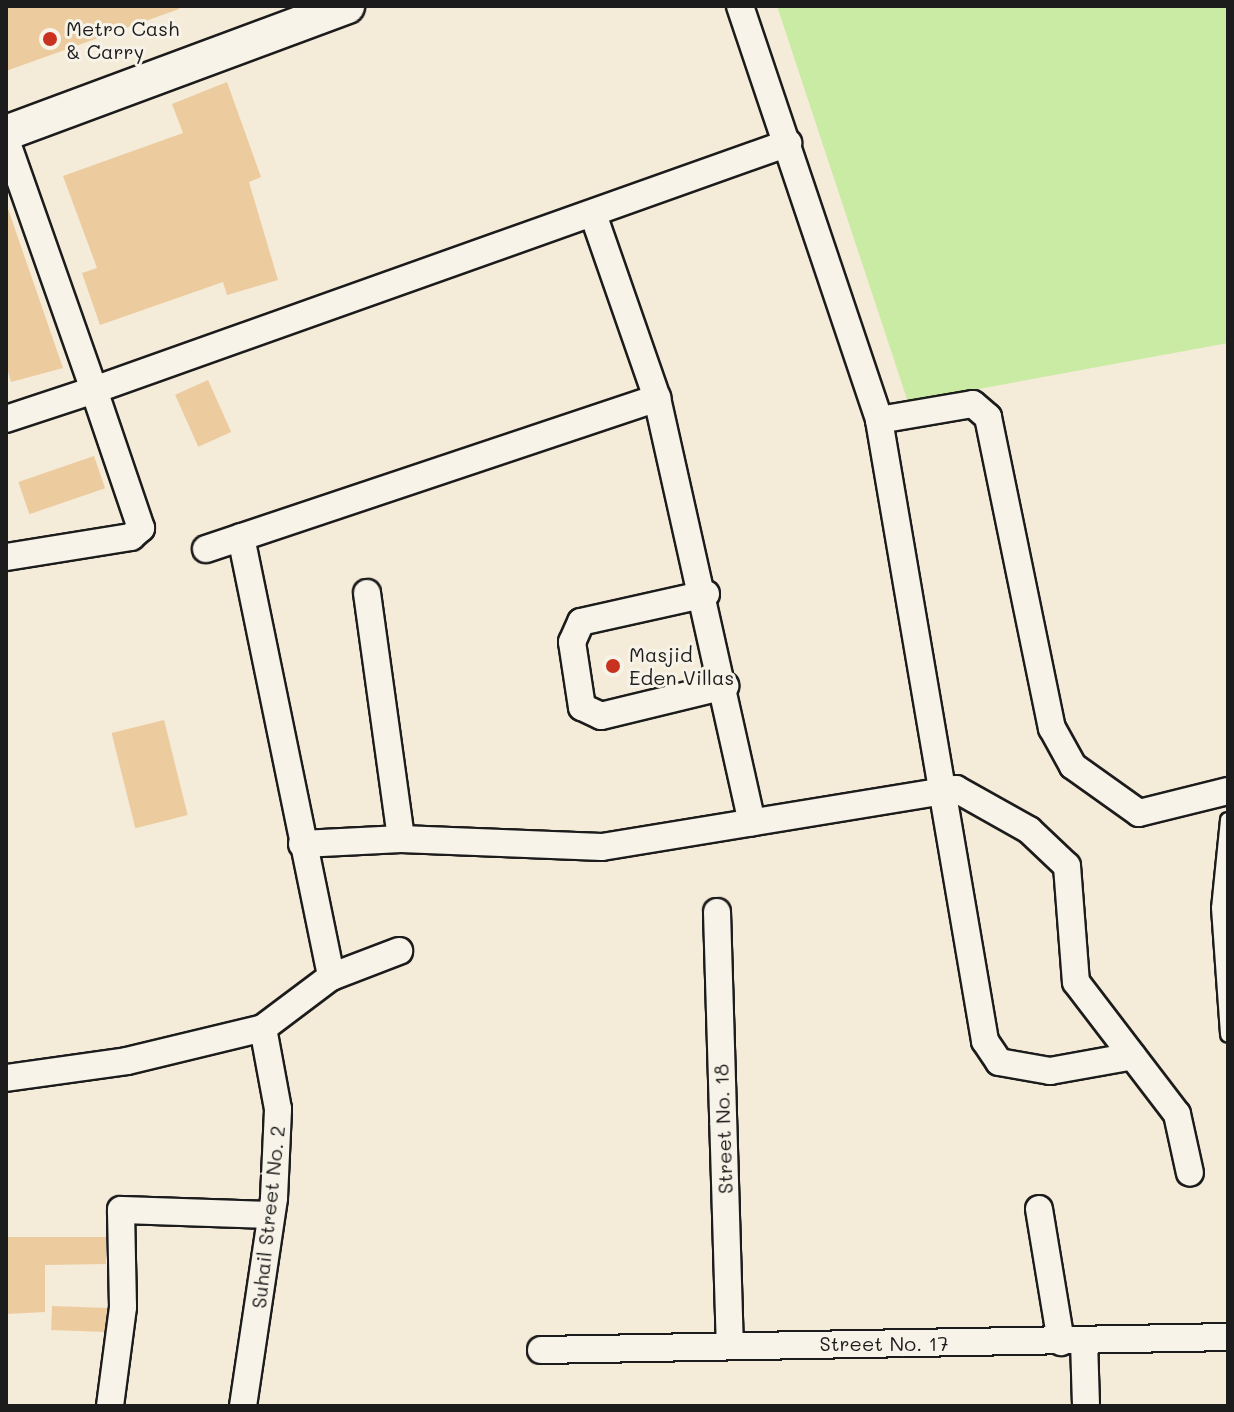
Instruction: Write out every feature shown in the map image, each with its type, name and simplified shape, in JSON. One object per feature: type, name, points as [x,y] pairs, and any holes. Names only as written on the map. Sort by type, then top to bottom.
[{"type":"street","points":[[6,133],[347,6]]},
{"type":"street","points":[[740,6],[879,420],[940,792],[985,1041],[999,1062],[1050,1071],[1133,1056]]},
{"type":"street","points":[[6,140],[141,528],[131,537],[6,557]]},
{"type":"street","points":[[6,419],[788,143]]},
{"type":"street","points":[[593,214],[657,398],[706,594],[752,823]]},
{"type":"street","points":[[206,549],[657,398]]},
{"type":"street","points":[[879,420],[973,404],[988,417],[1052,728],[1073,766],[1139,813],[1228,791]]},
{"type":"street","points":[[241,537],[331,977]]},
{"type":"street","points":[[367,593],[401,839]]},
{"type":"street","points":[[706,594],[581,622],[572,642],[582,707],[601,716],[725,686]]},
{"type":"street","points":[[302,844],[401,839],[602,847],[956,789],[1029,830],[1067,866],[1076,982],[1177,1114],[1190,1173]]},
{"type":"street","name":"Street No. 18","points":[[717,912],[730,1345]]},
{"type":"street","points":[[6,1078],[127,1061],[263,1028],[331,977],[399,951]]},
{"type":"street","name":"Suhail Street No. 2","points":[[243,1406],[271,1215],[278,1109],[263,1028]]},
{"type":"street","points":[[1039,1209],[1086,1406]]},
{"type":"street","points":[[110,1406],[123,1307],[121,1210],[271,1215]]},
{"type":"street","name":"Street No. 17","points":[[541,1350],[1228,1337]]},
{"type":"lane","points":[[1228,820],[1219,908],[1228,1035]]},
{"type":"green space","points":[[777,6],[1228,6],[1228,343],[908,402]]},
{"type":"building","name":"Metro Cash & Carry","points":[[6,6],[179,6],[179,9],[6,71]]},
{"type":"building","points":[[227,82],[261,177],[249,182],[278,280],[227,295],[223,282],[100,325],[82,273],[97,268],[63,176],[183,133],[172,104]]},
{"type":"building","points":[[6,203],[63,368],[11,382],[6,364]]},
{"type":"building","points":[[208,380],[231,432],[198,447],[175,395]]},
{"type":"building","points":[[94,456],[105,488],[29,514],[18,482]]},
{"type":"building","points":[[164,720],[188,815],[135,828],[112,733]]},
{"type":"building","points":[[6,1237],[106,1237],[106,1264],[45,1265],[45,1312],[6,1314]]},
{"type":"building","points":[[52,1306],[107,1308],[106,1332],[51,1330]]},
{"type":"place","name":"Metro Cash & Carry","points":[[50,39]]},
{"type":"place","name":"Masjid Eden Villas","points":[[613,666]]}]
